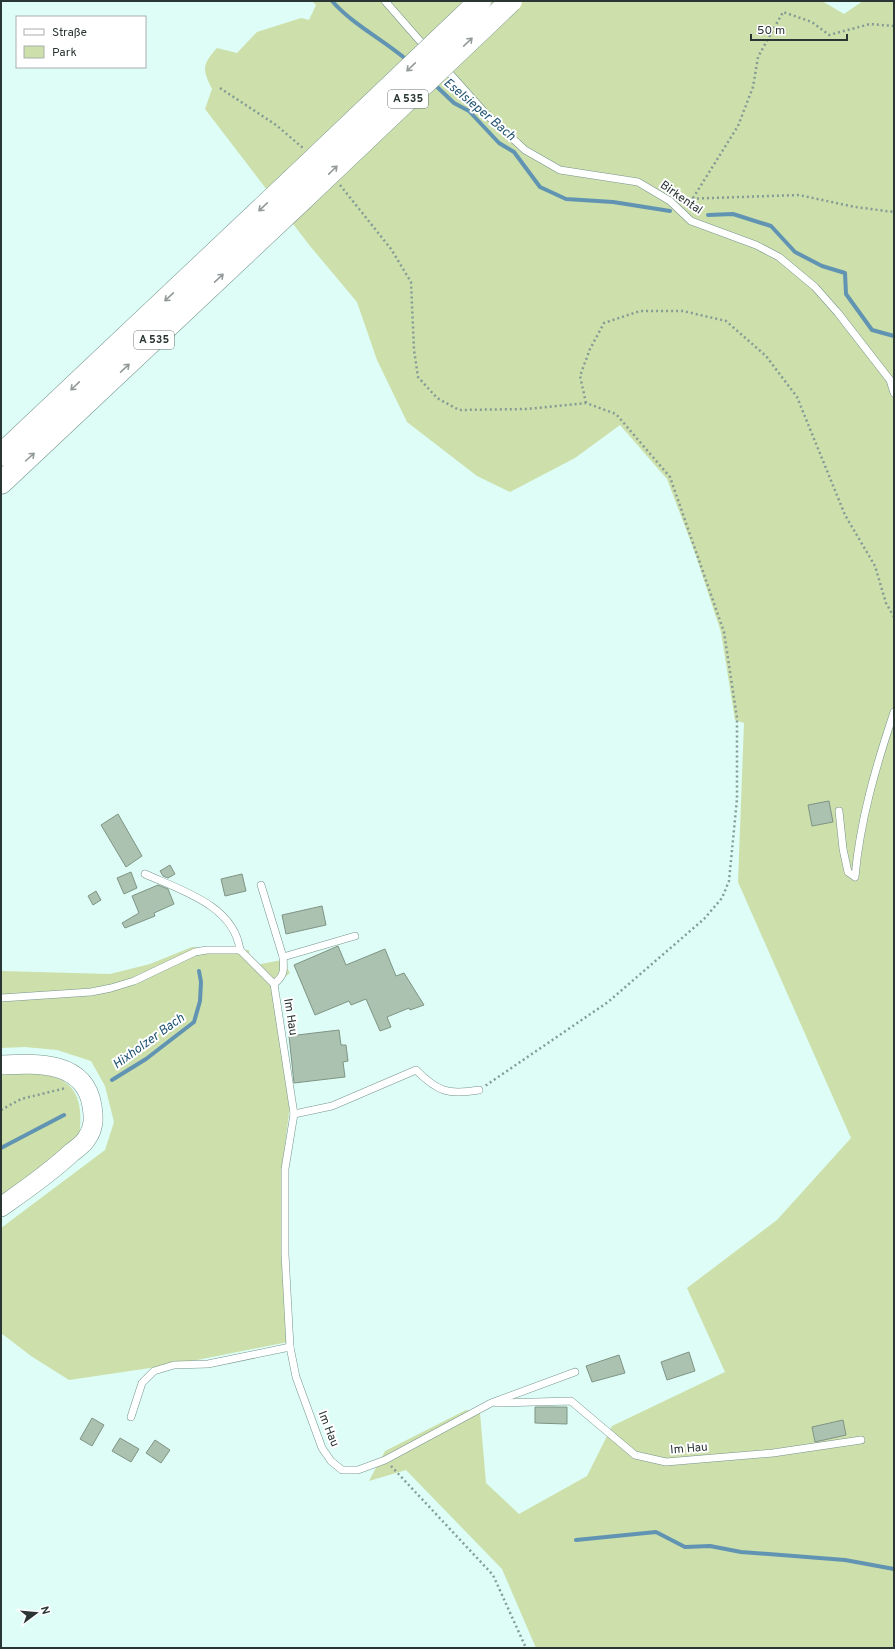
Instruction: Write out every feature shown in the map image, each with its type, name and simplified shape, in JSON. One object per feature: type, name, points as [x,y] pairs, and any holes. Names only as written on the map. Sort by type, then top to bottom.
[{"type":"highway","name":"A 535","points":[[1,483],[298,189],[480,1]]},
{"type":"highway","name":"A 535","points":[[1,455],[298,189],[511,1]]},
{"type":"main road","points":[[1,1065],[24,1064],[55,1067],[77,1075],[90,1093],[94,1121],[87,1139],[57,1166],[1,1207]]},
{"type":"lane","name":"Birkental","points":[[385,1],[487,115],[525,150],[560,170],[638,182],[670,201],[691,221],[756,244],[779,257],[815,287],[838,313],[890,380],[894,393]]},
{"type":"lane","points":[[839,811],[843,849],[848,872],[855,877],[860,833],[867,801],[894,712]]},
{"type":"lane","points":[[1,998],[91,992],[111,988],[134,981],[195,952],[207,950],[240,950],[239,940],[233,927],[209,904],[145,874]]},
{"type":"lane","points":[[261,885],[283,957],[284,968],[282,978],[274,984]]},
{"type":"lane","points":[[283,957],[355,936]]},
{"type":"lane","name":"Im Hau","points":[[240,950],[274,984],[294,1114],[285,1169],[285,1254],[290,1347],[296,1377],[322,1448],[331,1461],[342,1470],[358,1470],[384,1460],[491,1403],[575,1372]]},
{"type":"lane","points":[[294,1114],[332,1106],[416,1070],[429,1082],[444,1090],[457,1093],[479,1090]]},
{"type":"lane","points":[[131,1417],[142,1384],[154,1372],[174,1365],[208,1364],[290,1347]]},
{"type":"lane","name":"Im Hau","points":[[491,1403],[571,1401],[635,1455],[666,1462],[772,1453],[861,1440]]},
{"type":"path","points":[[693,198],[738,126],[753,87],[758,57],[783,12],[812,22],[829,35],[870,24],[894,26]]},
{"type":"path","points":[[220,88],[276,125],[304,149]]},
{"type":"path","points":[[339,184],[392,249],[411,282],[414,350],[418,377],[437,398],[459,410],[527,409],[586,403],[616,414],[670,477],[724,632],[737,718],[737,799],[729,881],[722,898],[704,919],[608,1002],[479,1090]]},
{"type":"path","points":[[670,201],[693,198],[799,195],[855,207],[894,212]]},
{"type":"path","points":[[586,403],[580,376],[590,349],[604,324],[640,311],[683,311],[726,321],[766,356],[798,397],[845,515],[875,566],[886,603],[894,617]]},
{"type":"path","points":[[1,1110],[21,1099],[84,1083]]},
{"type":"path","points":[[384,1460],[494,1574],[526,1648]]},
{"type":"green space","points":[[312,1],[822,1],[844,14],[863,1],[894,1],[894,1648],[536,1648],[502,1569],[406,1470],[369,1481],[385,1451],[466,1410],[480,1413],[486,1483],[519,1514],[587,1476],[612,1426],[725,1372],[687,1288],[777,1220],[851,1138],[738,882],[744,723],[735,720],[721,632],[695,553],[667,479],[620,425],[575,458],[510,492],[477,476],[407,422],[377,360],[357,302],[310,246],[205,109],[212,89],[206,77],[205,67],[208,59],[217,48],[237,53],[257,32],[301,18],[309,20],[316,5]]},
{"type":"green space","points":[[192,947],[249,950],[250,966],[282,960],[290,973],[274,985],[280,998],[290,1106],[282,1167],[281,1254],[288,1342],[177,1364],[69,1380],[31,1356],[1,1333],[1,1228],[105,1150],[114,1122],[105,1086],[91,1061],[57,1050],[25,1047],[1,1048],[1,971],[110,974],[150,964]]},
{"type":"green space","points":[[1,1074],[36,1074],[50,1076],[62,1081],[72,1088],[78,1100],[80,1116],[79,1137],[1,1198]]},
{"type":"building","points":[[829,801],[833,822],[812,826],[808,805]]},
{"type":"building","points":[[118,814],[142,856],[126,867],[101,825]]},
{"type":"building","points":[[170,865],[175,874],[168,878],[163,876],[160,871]]},
{"type":"building","points":[[131,872],[137,888],[124,894],[117,878]]},
{"type":"building","points":[[242,874],[246,891],[225,896],[221,879]]},
{"type":"building","points":[[158,885],[168,889],[174,904],[154,913],[155,916],[125,928],[122,923],[139,913],[132,896]]},
{"type":"building","points":[[96,891],[101,900],[93,905],[88,896]]},
{"type":"building","points":[[322,906],[326,925],[286,934],[282,915]]},
{"type":"building","points":[[338,946],[346,965],[385,949],[396,976],[404,973],[424,1005],[410,1010],[409,1008],[387,1017],[391,1027],[380,1031],[366,999],[351,1005],[349,1001],[315,1015],[294,965]]},
{"type":"building","points":[[339,1030],[341,1045],[346,1045],[348,1061],[343,1062],[345,1077],[294,1083],[289,1036]]},
{"type":"building","points":[[689,1352],[695,1371],[667,1380],[661,1362]]},
{"type":"building","points":[[619,1355],[625,1373],[592,1382],[586,1366]]},
{"type":"building","points":[[535,1407],[567,1407],[567,1424],[535,1423]]},
{"type":"building","points":[[92,1418],[104,1425],[92,1446],[80,1439]]},
{"type":"building","points":[[843,1420],[846,1435],[815,1442],[812,1427]]},
{"type":"building","points":[[120,1438],[139,1449],[131,1462],[112,1451]]},
{"type":"building","points":[[155,1440],[170,1450],[161,1463],[146,1453]]},
{"type":"waterway","name":"Eselsieper Bach","points":[[332,1],[349,18],[408,61]]},
{"type":"waterway","name":"Eselsieper Bach","points":[[433,83],[454,103],[469,111],[499,143],[514,152],[540,187],[566,199],[613,202],[670,211]]},
{"type":"waterway","name":"Eselsieper Bach","points":[[708,215],[733,214],[771,226],[795,252],[822,266],[845,273],[846,294],[872,330],[894,336]]},
{"type":"waterway","name":"Hixholzer Bach","points":[[112,1080],[146,1059],[194,1022],[200,1001],[201,982],[199,971]]},
{"type":"waterway","name":"Hixholzer Bach","points":[[1,1148],[64,1115]]},
{"type":"waterway","points":[[576,1540],[656,1532],[685,1547],[710,1546],[741,1552],[845,1560],[894,1569]]}]
